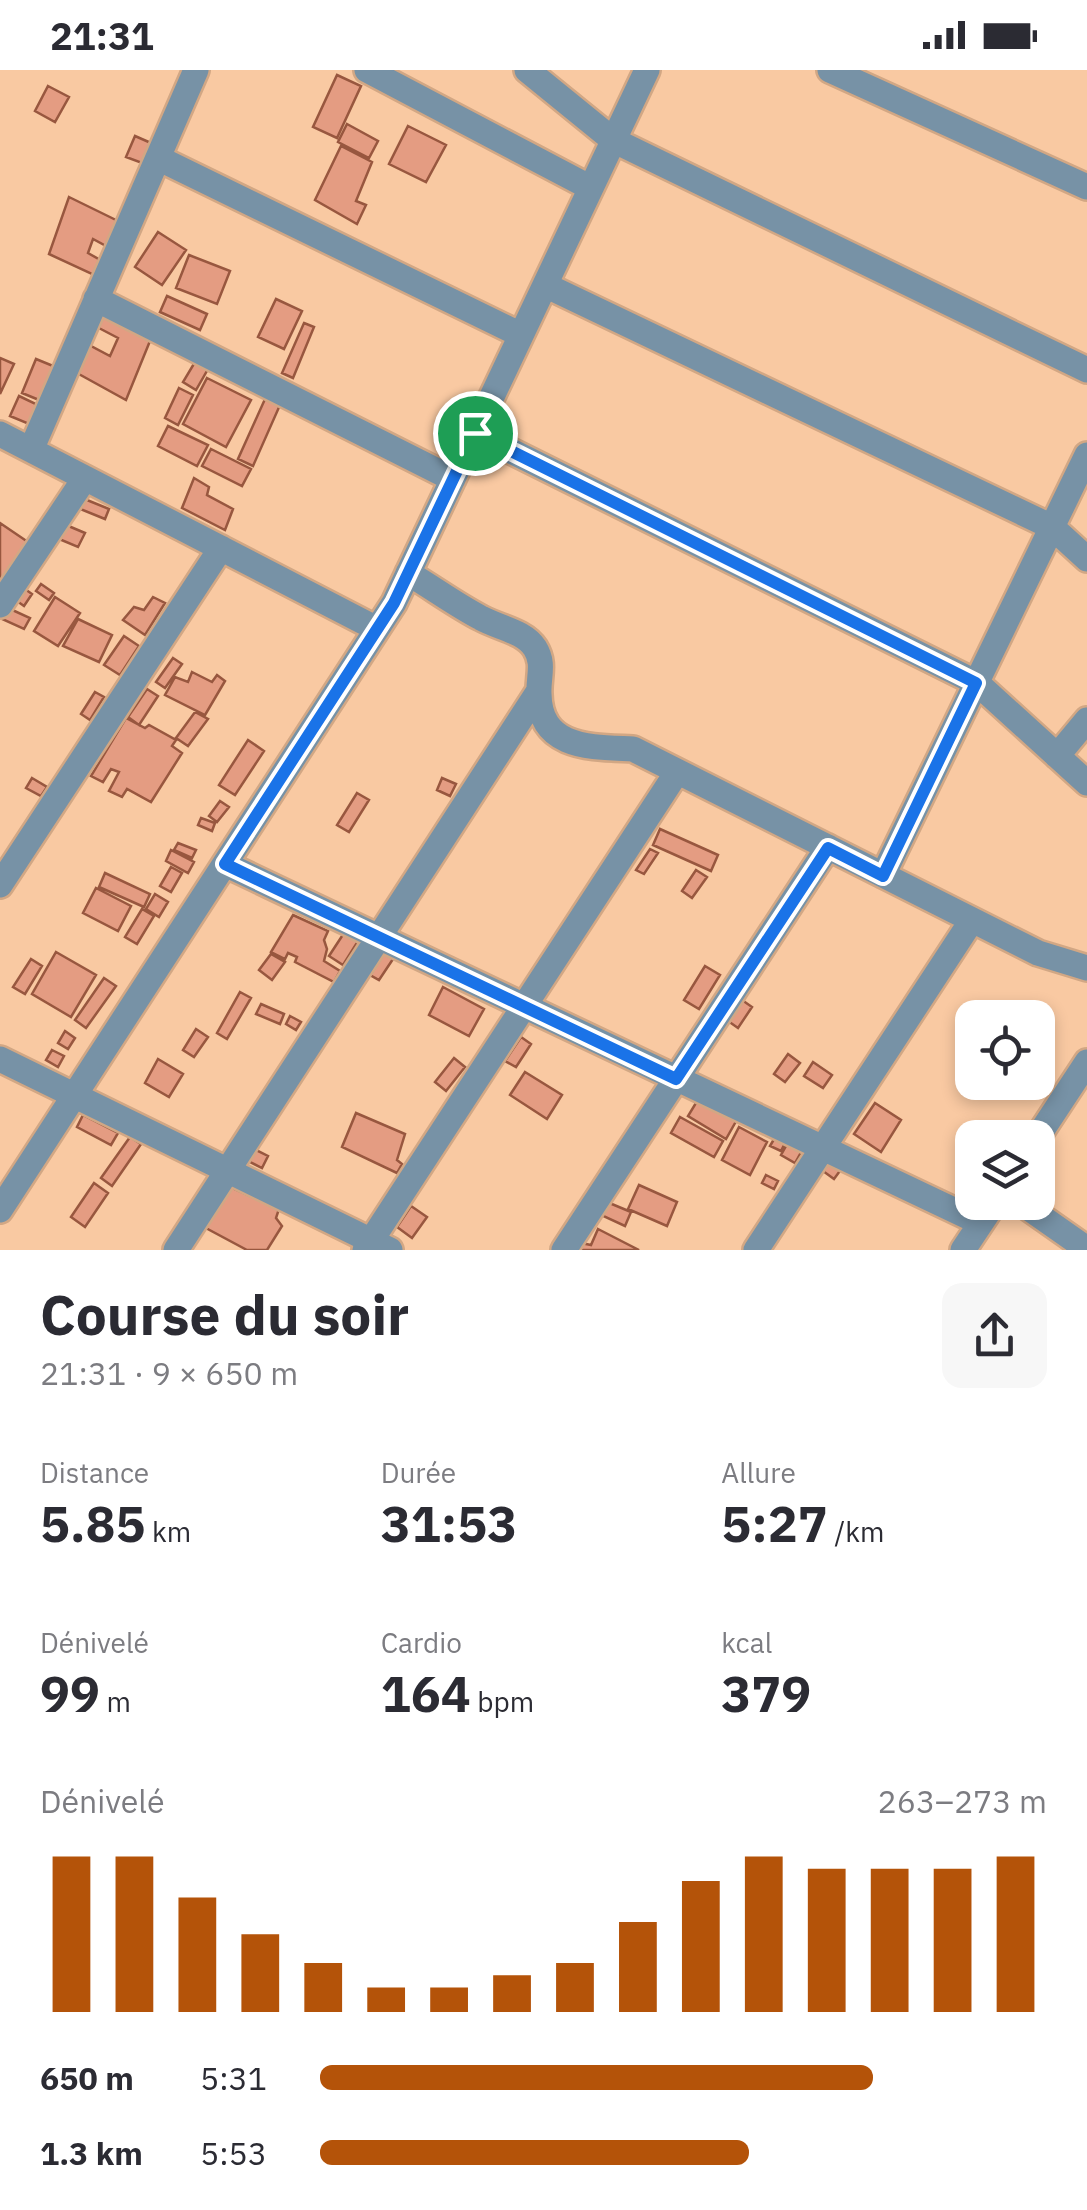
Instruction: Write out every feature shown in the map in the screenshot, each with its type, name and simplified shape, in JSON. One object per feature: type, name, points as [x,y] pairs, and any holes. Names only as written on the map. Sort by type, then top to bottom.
[{"type":"street","points":[[31,450],[196,70]]},
{"type":"street","points":[[367,70],[591,188]]},
{"type":"street","points":[[527,70],[613,140],[1087,370]]},
{"type":"street","points":[[0,1210],[377,629],[408,573],[647,70]]},
{"type":"street","points":[[830,70],[1087,187]]},
{"type":"street","points":[[158,158],[521,335]]},
{"type":"street","points":[[545,285],[1052,527],[1087,559]]},
{"type":"street","points":[[96,300],[453,479]]},
{"type":"street","points":[[475,433],[976,683],[1087,783]]},
{"type":"street","points":[[0,434],[377,629]]},
{"type":"street","points":[[883,876],[1087,455]]},
{"type":"street","points":[[0,605],[85,478]]},
{"type":"street","points":[[0,886],[220,548]]},
{"type":"street","points":[[408,573],[483,619],[524,637],[535,648],[541,662],[538,692],[546,721],[561,738],[590,748],[633,750],[1038,954],[1087,968]]},
{"type":"street","points":[[176,1250],[538,692]]},
{"type":"street","points":[[1057,756],[1087,720]]},
{"type":"street","points":[[0,1059],[375,1247],[524,1006],[677,772]]},
{"type":"street","points":[[564,1250],[828,848]]},
{"type":"street","points":[[225,864],[823,1148],[955,1200]]},
{"type":"street","points":[[756,1250],[972,920]]},
{"type":"street","points":[[1049,1120],[1087,1062]]},
{"type":"street","points":[[963,1250],[983,1220]]},
{"type":"street","points":[[1046,1220],[1087,1249]]},
{"type":"building","points":[[337,75],[361,86],[337,138],[313,127]]},
{"type":"building","points":[[48,86],[69,97],[55,122],[35,111]]},
{"type":"building","points":[[347,124],[378,141],[369,158],[338,142]]},
{"type":"building","points":[[408,126],[446,145],[426,182],[389,164]]},
{"type":"building","points":[[135,136],[151,143],[142,163],[126,157]]},
{"type":"building","points":[[341,146],[372,162],[356,201],[366,205],[357,224],[315,200]]},
{"type":"building","points":[[69,197],[120,222],[108,247],[93,239],[88,253],[102,261],[94,275],[49,254]]},
{"type":"building","points":[[158,232],[186,250],[162,285],[135,267]]},
{"type":"building","points":[[189,255],[230,271],[217,304],[176,288]]},
{"type":"building","points":[[167,296],[207,314],[200,330],[160,312]]},
{"type":"building","points":[[276,299],[302,311],[284,349],[258,337]]},
{"type":"building","points":[[104,311],[152,336],[126,400],[77,373],[89,345],[110,356],[118,338],[97,327]]},
{"type":"building","points":[[304,323],[314,327],[293,378],[282,373]]},
{"type":"building","points":[[0,358],[14,364],[0,394]]},
{"type":"building","points":[[36,359],[58,368],[44,402],[22,393]]},
{"type":"building","points":[[195,362],[208,369],[196,390],[183,382]]},
{"type":"building","points":[[207,378],[251,400],[226,447],[183,424]]},
{"type":"building","points":[[179,388],[193,395],[178,425],[165,418]]},
{"type":"building","points":[[19,396],[38,405],[29,424],[10,416]]},
{"type":"building","points":[[265,399],[280,405],[253,466],[238,459]]},
{"type":"building","points":[[168,426],[208,445],[197,466],[158,446]]},
{"type":"building","points":[[211,449],[251,469],[242,486],[202,466]]},
{"type":"building","points":[[194,478],[209,487],[207,495],[233,509],[225,530],[182,508]]},
{"type":"building","points":[[82,498],[109,509],[105,519],[78,508]]},
{"type":"building","points":[[59,522],[85,533],[78,547],[52,536]]},
{"type":"building","points":[[0,523],[28,542],[0,582]]},
{"type":"building","points":[[41,584],[54,593],[49,600],[36,591]]},
{"type":"building","points":[[22,587],[32,594],[24,606],[14,599]]},
{"type":"building","points":[[55,597],[80,613],[58,646],[34,631]]},
{"type":"building","points":[[153,597],[165,603],[145,635],[123,620],[134,607],[144,610]]},
{"type":"building","points":[[8,608],[30,618],[24,629],[2,619]]},
{"type":"building","points":[[78,619],[112,635],[99,662],[63,646]]},
{"type":"building","points":[[124,636],[139,646],[120,675],[104,665]]},
{"type":"building","points":[[173,658],[182,664],[165,688],[156,682]]},
{"type":"building","points":[[192,672],[212,682],[217,675],[225,681],[205,715],[165,695],[175,677],[188,682]]},
{"type":"building","points":[[147,689],[158,696],[139,725],[128,717]]},
{"type":"building","points":[[95,692],[104,697],[90,720],[81,714]]},
{"type":"building","points":[[195,712],[208,719],[188,746],[176,738]]},
{"type":"building","points":[[126,718],[176,740],[172,746],[182,753],[151,802],[127,789],[122,797],[109,791],[119,772],[111,769],[103,782],[91,776]]},
{"type":"building","points":[[248,740],[264,751],[235,795],[219,785]]},
{"type":"building","points":[[32,778],[47,787],[41,796],[26,788]]},
{"type":"building","points":[[442,778],[456,784],[450,796],[437,790]]},
{"type":"building","points":[[357,793],[369,800],[349,832],[337,825]]},
{"type":"building","points":[[220,801],[229,807],[217,822],[209,816]]},
{"type":"building","points":[[201,818],[215,823],[212,831],[198,825]]},
{"type":"building","points":[[660,829],[718,855],[711,871],[653,845]]},
{"type":"building","points":[[178,843],[196,850],[192,858],[174,850]]},
{"type":"building","points":[[650,849],[658,853],[644,874],[636,870]]},
{"type":"building","points":[[171,850],[194,862],[188,873],[166,861]]},
{"type":"building","points":[[171,867],[182,873],[171,892],[160,886]]},
{"type":"building","points":[[696,870],[707,877],[692,898],[682,891]]},
{"type":"building","points":[[105,873],[150,894],[144,907],[99,887]]},
{"type":"building","points":[[96,888],[131,906],[118,931],[83,913]]},
{"type":"building","points":[[155,894],[168,902],[159,917],[146,909]]},
{"type":"building","points":[[142,909],[154,916],[137,944],[125,937]]},
{"type":"building","points":[[293,915],[328,931],[324,961],[340,971],[334,982],[295,962],[297,957],[288,953],[285,959],[271,952]]},
{"type":"building","points":[[346,930],[360,938],[343,965],[329,956]]},
{"type":"building","points":[[386,950],[395,956],[379,980],[370,975]]},
{"type":"building","points":[[56,952],[96,975],[71,1017],[32,994]]},
{"type":"building","points":[[271,954],[285,962],[272,980],[259,970]]},
{"type":"building","points":[[31,959],[42,966],[25,994],[13,987]]},
{"type":"building","points":[[705,966],[720,975],[699,1009],[684,1000]]},
{"type":"building","points":[[104,978],[116,986],[86,1028],[75,1020]]},
{"type":"building","points":[[443,987],[484,1009],[469,1036],[429,1015]]},
{"type":"building","points":[[240,992],[251,998],[227,1039],[217,1033]]},
{"type":"building","points":[[742,1000],[752,1007],[738,1028],[728,1021]]},
{"type":"building","points":[[261,1004],[284,1014],[280,1024],[256,1014]]},
{"type":"building","points":[[290,1016],[301,1022],[296,1030],[286,1024]]},
{"type":"building","points":[[196,1029],[208,1037],[194,1057],[183,1050]]},
{"type":"building","points":[[65,1031],[75,1038],[68,1049],[58,1043]]},
{"type":"building","points":[[521,1037],[531,1044],[516,1067],[505,1061]]},
{"type":"building","points":[[52,1050],[64,1056],[58,1067],[46,1060]]},
{"type":"building","points":[[788,1054],[800,1063],[785,1082],[774,1074]]},
{"type":"building","points":[[454,1058],[465,1067],[446,1091],[435,1082]]},
{"type":"building","points":[[158,1059],[183,1074],[169,1097],[145,1083]]},
{"type":"building","points":[[813,1062],[832,1075],[823,1088],[804,1076]]},
{"type":"building","points":[[525,1072],[562,1095],[547,1119],[510,1095]]},
{"type":"building","points":[[702,1093],[739,1116],[726,1139],[688,1116]]},
{"type":"building","points":[[875,1103],[901,1120],[881,1152],[854,1134]]},
{"type":"building","points":[[356,1113],[405,1134],[397,1160],[402,1164],[397,1173],[342,1147]]},
{"type":"building","points":[[83,1115],[118,1133],[111,1145],[77,1127]]},
{"type":"building","points":[[680,1117],[723,1141],[714,1157],[671,1133]]},
{"type":"building","points":[[739,1127],[767,1142],[750,1175],[722,1160]]},
{"type":"building","points":[[777,1134],[787,1139],[781,1151],[770,1146]]},
{"type":"building","points":[[130,1137],[141,1144],[112,1186],[101,1178]]},
{"type":"building","points":[[790,1139],[804,1147],[795,1163],[781,1155]]},
{"type":"building","points":[[250,1147],[268,1156],[262,1168],[244,1159]]},
{"type":"building","points":[[831,1160],[842,1168],[834,1179],[823,1171]]},
{"type":"building","points":[[766,1175],[778,1181],[774,1189],[762,1183]]},
{"type":"building","points":[[94,1183],[108,1193],[85,1227],[71,1217]]},
{"type":"building","points":[[226,1185],[279,1209],[276,1218],[282,1226],[267,1250],[247,1250],[204,1227]]},
{"type":"building","points":[[639,1185],[677,1202],[667,1226],[628,1209]]},
{"type":"building","points":[[607,1202],[631,1212],[625,1226],[601,1215]]},
{"type":"building","points":[[411,1206],[427,1217],[412,1238],[397,1227]]},
{"type":"building","points":[[598,1229],[639,1250],[578,1250],[581,1243],[591,1245]]},
{"type":"route","points":[[475,433],[976,683],[883,876],[828,848],[676,1079],[225,864],[394,603],[475,433]]}]
